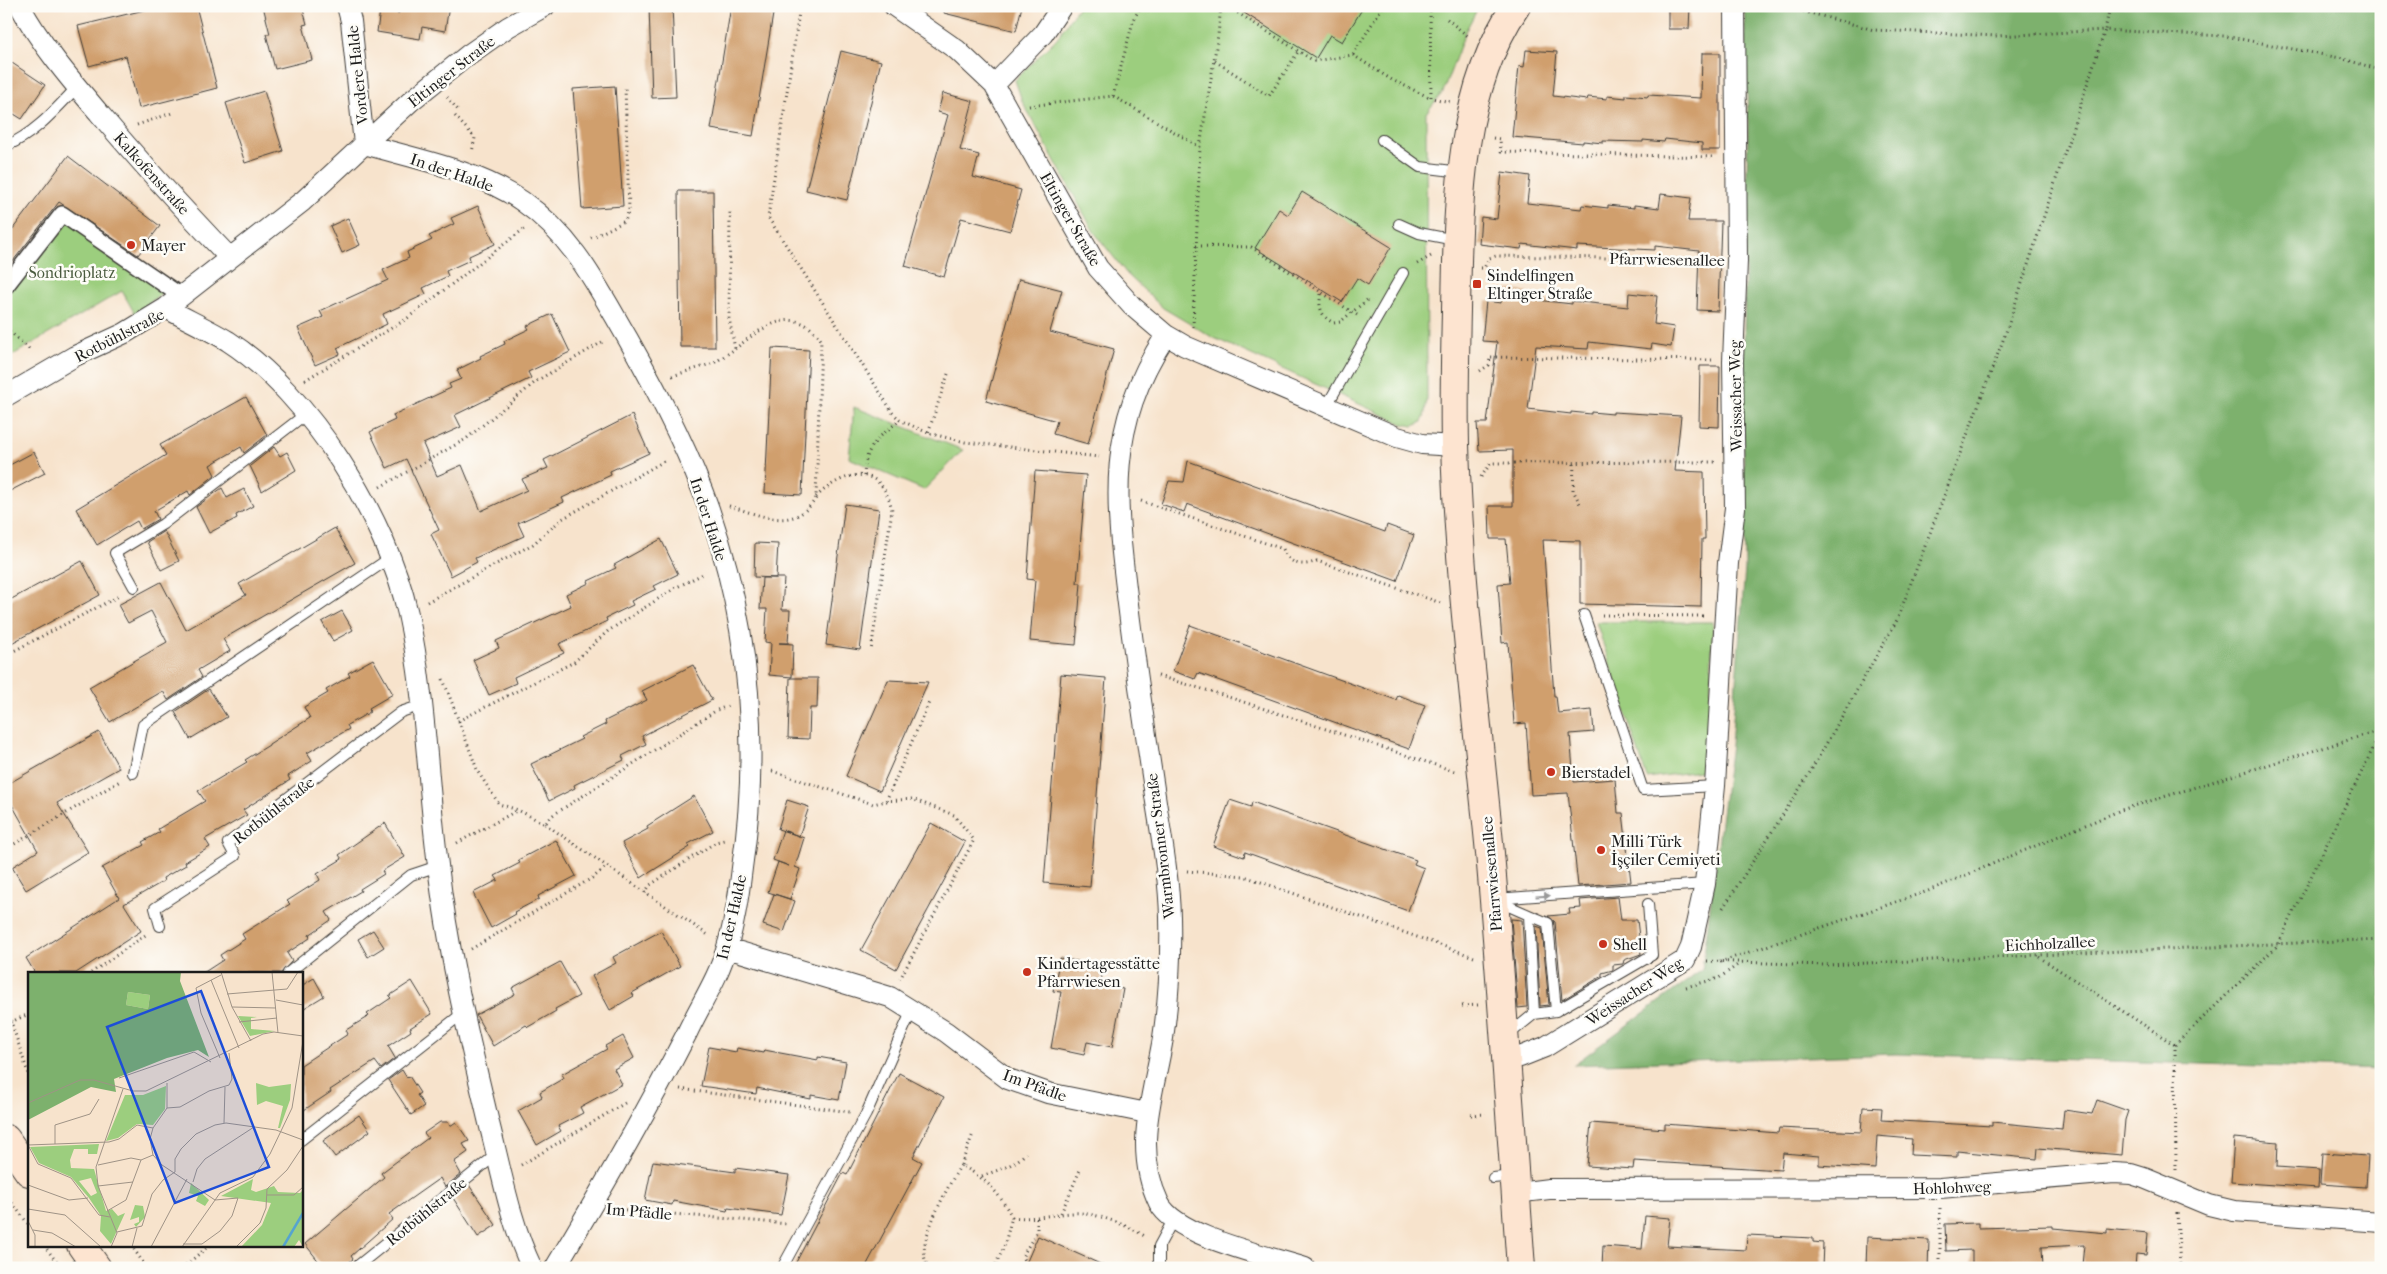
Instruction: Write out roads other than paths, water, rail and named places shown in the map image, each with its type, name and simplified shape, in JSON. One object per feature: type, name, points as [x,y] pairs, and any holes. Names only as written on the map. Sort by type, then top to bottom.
[{"type":"main road","name":"Pfarrwiesenallee","points":[[1516,6],[1493,51],[1474,106],[1461,172],[1455,268],[1454,371],[1455,446],[1462,557],[1494,899],[1505,1049],[1508,1182],[1521,1268]]},
{"type":"main road","points":[[6,1139],[28,1171]]},
{"type":"main road","points":[[82,1246],[97,1268]]},
{"type":"street","name":"Kalkofenstraße","points":[[20,6],[31,26],[77,87],[160,184],[229,258]]},
{"type":"street","name":"Vordere Halde","points":[[347,6],[352,21],[364,144]]},
{"type":"street","name":"Eltinger Straße","points":[[364,144],[411,101],[468,55],[508,27],[544,6]]},
{"type":"street","name":"Eltinger Straße","points":[[894,6],[957,50],[994,85],[1098,268],[1132,306],[1166,335],[1185,346],[1397,437],[1422,444],[1455,446]]},
{"type":"street","points":[[994,85],[1043,34],[1062,6]]},
{"type":"street","name":"Weissacher Weg","points":[[1505,1049],[1520,1057],[1545,1047],[1685,960],[1691,947],[1705,884],[1715,786],[1728,563],[1735,508],[1733,361],[1737,261],[1735,6]]},
{"type":"street","name":"In der Halde","points":[[364,144],[467,174],[504,190],[538,215],[572,247],[590,271],[652,382],[684,449],[710,511],[741,630],[749,697],[752,766],[748,832],[738,898],[727,948],[660,1087],[554,1268]]},
{"type":"street","points":[[6,286],[62,214],[174,302],[303,201],[364,144]]},
{"type":"street","name":"Rotbühlstraße","points":[[6,396],[75,356],[125,334],[174,302],[228,341],[289,392],[307,413],[362,497],[390,558],[408,613],[422,705],[437,860],[452,960],[497,1154],[523,1250],[532,1268]]},
{"type":"street","name":"Warmbronner Straße","points":[[1166,335],[1139,382],[1128,416],[1120,459],[1117,493],[1118,527],[1136,670],[1170,908],[1169,992],[1163,1040],[1147,1113],[1145,1145],[1148,1174],[1160,1206],[1173,1220],[1205,1236],[1305,1268]]},
{"type":"street","name":"Im Pfädle","points":[[727,948],[890,997],[946,1032],[1008,1078],[1048,1093],[1147,1113]]},
{"type":"street","name":"Hohlohweg","points":[[1508,1182],[1549,1190],[1940,1188],[2131,1174],[2208,1205],[2234,1211],[2381,1222]]},
{"type":"lane","points":[[6,146],[23,139],[42,123],[77,87]]},
{"type":"lane","points":[[1382,140],[1420,166],[1461,172]]},
{"type":"lane","points":[[1399,224],[1419,233],[1457,240]]},
{"type":"lane","points":[[1326,407],[1403,273]]},
{"type":"lane","points":[[134,588],[114,553],[163,524],[307,413]]},
{"type":"lane","points":[[133,773],[143,724],[390,558]]},
{"type":"lane","points":[[1584,615],[1643,790],[1715,786]]},
{"type":"lane","name":"Rotbühlstraße","points":[[160,926],[155,908],[235,856],[228,843],[401,712],[422,705]]},
{"type":"lane","points":[[289,972],[411,875],[437,860]]},
{"type":"lane","points":[[1494,899],[1705,884]]},
{"type":"lane","points":[[1494,899],[1548,923],[1556,1011]]},
{"type":"lane","points":[[1534,1014],[1556,1011],[1652,954],[1648,904]]},
{"type":"lane","points":[[1505,1049],[1534,1014],[1529,915]]},
{"type":"lane","points":[[782,1268],[866,1114],[912,1010]]},
{"type":"lane","points":[[302,1139],[463,1013]]},
{"type":"lane","name":"Rotbühlstraße","points":[[355,1268],[497,1154]]},
{"type":"lane","points":[[1159,1268],[1159,1246],[1173,1220]]},
{"type":"place","name":"Mayer","points":[[131,245]]},
{"type":"place","name":"Sindelfingen Eltinger Straße","points":[[1477,284]]},
{"type":"place","name":"Bierstadel","points":[[1551,772]]},
{"type":"place","name":"Milli Türk İşçiler Cemiyeti","points":[[1601,850]]},
{"type":"place","name":"Shell","points":[[1603,944]]},
{"type":"place","name":"Kindertagesstätte Pfarrwiesen","points":[[1027,972]]},
{"type":"park label","name":"Sondrioplatz","points":[[72,272]]}]
